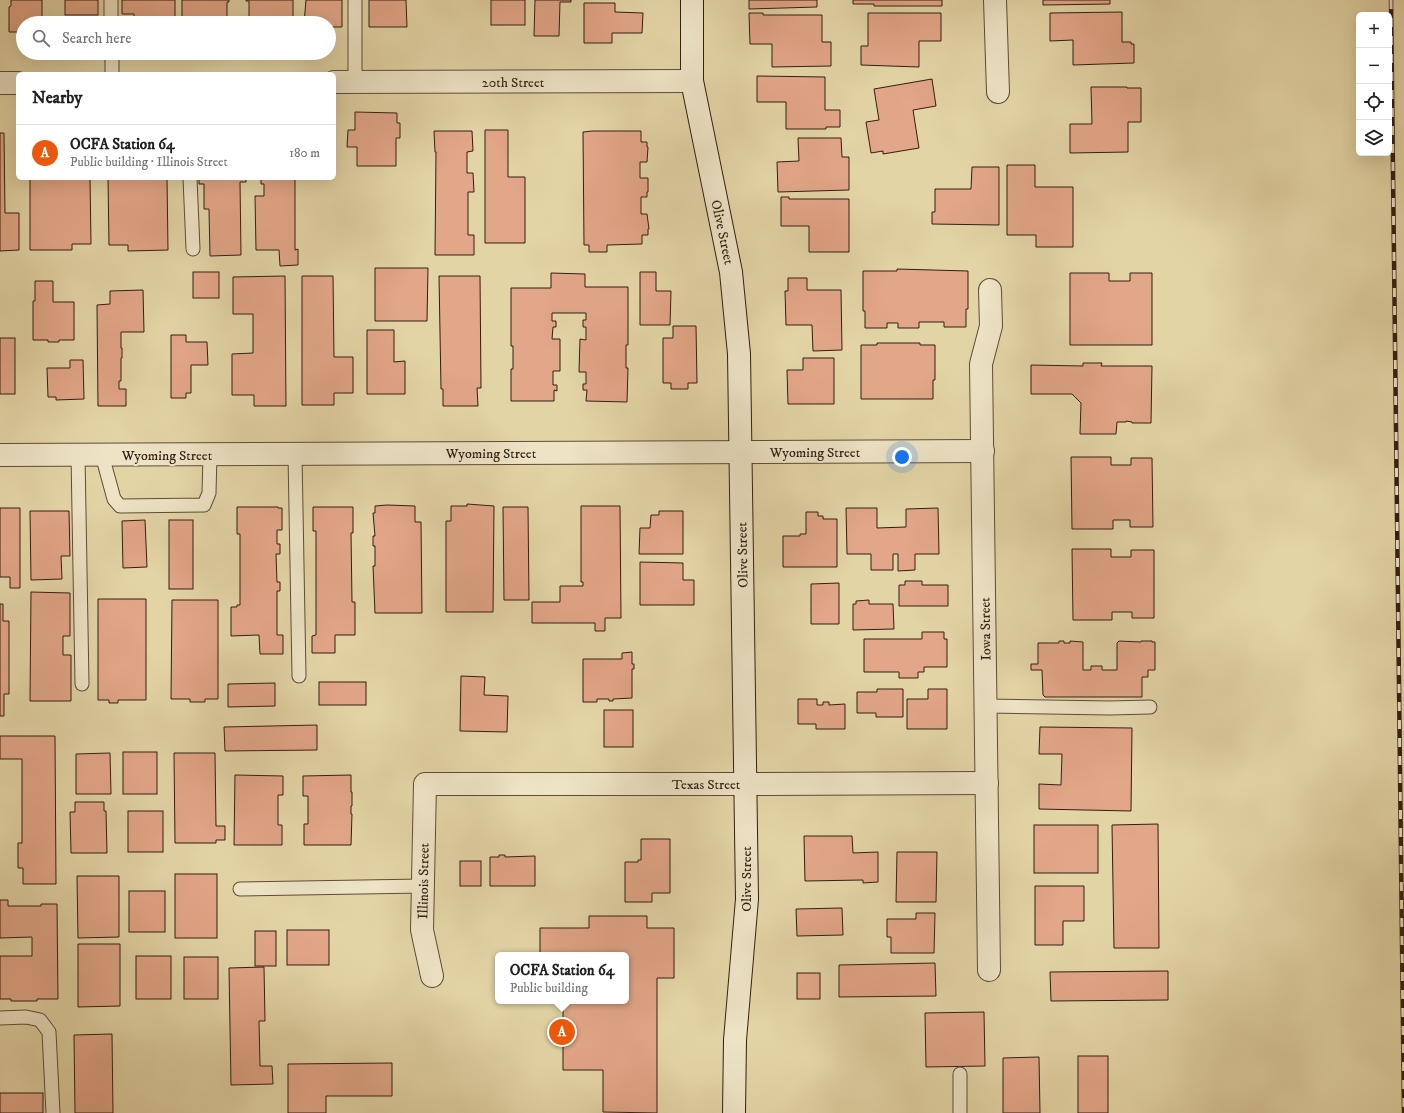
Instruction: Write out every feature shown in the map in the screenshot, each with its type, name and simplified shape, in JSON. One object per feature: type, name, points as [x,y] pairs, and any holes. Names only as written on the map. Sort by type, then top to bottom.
[{"type":"street","name":"Olive Street","points":[[692,0],[692,81],[731,272],[739,354],[747,899],[735,1040],[734,1113]]},
{"type":"street","points":[[995,0],[998,92]]},
{"type":"street","name":"20th Street","points":[[344,82],[692,81]]},
{"type":"street","points":[[0,83],[16,83]]},
{"type":"street","name":"Iowa Street","points":[[989,970],[981,364],[991,326],[990,290]]},
{"type":"street","name":"Wyoming Street","points":[[0,455],[983,451]]},
{"type":"street","name":"Texas Street","points":[[425,784],[987,783]]},
{"type":"street","name":"Illinois Street","points":[[425,784],[422,930],[432,976]]},
{"type":"lane","points":[[111,0],[112,16]]},
{"type":"lane","points":[[344,82],[355,0]]},
{"type":"lane","points":[[112,60],[112,72]]},
{"type":"lane","points":[[190,180],[193,249]]},
{"type":"lane","points":[[102,455],[114,499],[120,506],[204,505],[209,493],[210,454]]},
{"type":"lane","points":[[294,454],[299,676]]},
{"type":"lane","points":[[78,455],[82,684]]},
{"type":"lane","points":[[986,706],[1110,708],[1150,707]]},
{"type":"lane","points":[[240,889],[423,886]]},
{"type":"lane","points":[[0,1018],[26,1017],[40,1020],[49,1032],[53,1113]]},
{"type":"lane","points":[[960,1074],[960,1113]]},
{"type":"building","points":[[11,0],[42,0],[42,16],[16,16],[16,32],[9,32],[9,7],[11,6]]},
{"type":"building","points":[[65,0],[98,0],[98,15],[65,15]]},
{"type":"building","points":[[122,0],[175,0],[175,16],[134,16],[134,14],[122,14]]},
{"type":"building","points":[[182,0],[229,0],[229,2],[227,2],[227,16],[182,16]]},
{"type":"building","points":[[293,0],[293,16],[249,16],[249,1],[246,1]]},
{"type":"building","points":[[306,0],[342,0],[342,27],[336,27],[336,16],[305,16]]},
{"type":"building","points":[[369,0],[406,0],[407,27],[369,27]]},
{"type":"building","points":[[491,0],[525,0],[525,25],[491,25]]},
{"type":"building","points":[[535,0],[571,0],[571,2],[560,2],[559,36],[534,36]]},
{"type":"building","points":[[749,0],[817,0],[817,7],[749,9]]},
{"type":"building","points":[[853,0],[942,0],[942,6],[874,6],[874,4],[853,4]]},
{"type":"building","points":[[1043,0],[1110,0],[1110,4],[1043,5]]},
{"type":"building","points":[[584,3],[615,3],[615,12],[643,13],[642,33],[612,33],[612,43],[584,43]]},
{"type":"building","points":[[1122,12],[1122,42],[1131,42],[1131,44],[1134,44],[1134,63],[1073,65],[1073,40],[1050,41],[1050,13]]},
{"type":"building","points":[[749,13],[763,13],[763,15],[822,15],[822,42],[831,42],[831,66],[772,67],[772,44],[750,44]]},
{"type":"building","points":[[868,13],[941,13],[941,41],[919,41],[919,67],[861,65],[861,46],[868,46]]},
{"type":"building","points":[[757,76],[825,77],[825,110],[840,110],[840,127],[826,127],[826,129],[786,129],[786,102],[757,102]]},
{"type":"building","points":[[932,79],[936,106],[913,110],[919,148],[883,154],[883,151],[871,153],[866,122],[879,120],[874,89]]},
{"type":"building","points":[[1091,87],[1141,88],[1141,122],[1128,122],[1128,152],[1070,153],[1070,124],[1092,124]]},
{"type":"building","points":[[355,112],[397,113],[397,123],[400,123],[400,138],[396,138],[396,166],[357,166],[357,147],[347,147],[348,130],[355,130]]},
{"type":"building","points":[[485,130],[508,130],[508,177],[525,177],[525,243],[485,243]]},
{"type":"building","points":[[434,131],[472,131],[473,151],[467,152],[467,173],[473,173],[474,192],[468,192],[468,235],[474,235],[474,255],[435,255],[436,152]]},
{"type":"building","points":[[641,131],[641,142],[647,142],[647,162],[640,162],[640,178],[648,178],[647,197],[641,197],[641,214],[647,214],[649,229],[648,235],[642,235],[642,244],[607,245],[607,252],[589,252],[589,245],[584,245],[583,132]]},
{"type":"building","points":[[0,133],[4,133],[5,213],[19,213],[19,250],[0,251]]},
{"type":"building","points":[[798,138],[841,138],[842,157],[849,157],[849,190],[778,192],[777,162],[799,161]]},
{"type":"building","points":[[1007,165],[1035,165],[1035,187],[1073,187],[1073,247],[1036,247],[1036,235],[1007,235]]},
{"type":"building","points":[[972,167],[999,167],[999,225],[932,224],[932,212],[935,212],[935,189],[971,189]]},
{"type":"building","points":[[30,180],[90,180],[91,244],[72,244],[72,250],[30,250]]},
{"type":"building","points":[[108,180],[167,180],[168,250],[128,251],[128,245],[109,245]]},
{"type":"building","points":[[199,180],[246,180],[246,182],[240,182],[241,255],[210,256],[209,209],[204,209],[204,184],[199,184]]},
{"type":"building","points":[[261,180],[295,180],[295,250],[298,249],[298,265],[280,266],[279,250],[256,250],[255,196],[264,196],[264,184],[261,184]]},
{"type":"building","points":[[781,197],[789,197],[789,199],[849,199],[849,252],[809,252],[809,226],[781,226]]},
{"type":"building","points":[[375,268],[428,268],[427,321],[375,321]]},
{"type":"building","points":[[897,269],[968,271],[968,309],[966,309],[966,327],[944,327],[944,322],[919,322],[919,328],[898,328],[898,323],[887,323],[887,328],[865,328],[865,311],[863,311],[863,271],[897,271]]},
{"type":"building","points":[[193,272],[219,272],[219,298],[193,298]]},
{"type":"building","points":[[640,272],[656,272],[656,291],[671,291],[670,325],[640,325]]},
{"type":"building","points":[[551,273],[585,274],[585,287],[628,287],[628,345],[626,345],[626,368],[628,368],[627,402],[586,401],[587,390],[583,390],[583,384],[586,384],[586,372],[579,372],[580,339],[586,340],[586,327],[583,327],[583,320],[586,320],[586,313],[552,313],[552,321],[556,321],[556,327],[553,327],[552,339],[560,339],[560,371],[553,371],[553,385],[557,385],[557,391],[554,390],[554,401],[511,401],[513,346],[511,346],[511,288],[551,288]]},
{"type":"building","points":[[1070,273],[1109,273],[1109,281],[1130,281],[1130,273],[1152,273],[1152,345],[1070,345]]},
{"type":"building","points":[[285,276],[286,406],[254,406],[254,395],[232,395],[232,354],[253,353],[253,314],[233,314],[233,277]]},
{"type":"building","points":[[302,276],[333,276],[334,357],[353,357],[353,393],[334,393],[334,405],[302,405]]},
{"type":"building","points":[[439,276],[480,276],[481,388],[477,388],[478,406],[443,406],[443,389],[441,389]]},
{"type":"building","points":[[788,278],[807,278],[807,290],[841,290],[842,350],[813,351],[812,325],[786,325],[785,291],[788,291]]},
{"type":"building","points":[[35,281],[53,281],[53,302],[74,302],[74,340],[48,342],[48,340],[33,340],[33,301],[35,301]]},
{"type":"building","points":[[143,290],[144,332],[121,332],[122,358],[121,381],[119,381],[119,389],[126,389],[126,406],[98,406],[97,305],[110,304],[110,291]]},
{"type":"building","points":[[673,326],[696,326],[697,383],[688,383],[688,389],[671,389],[671,383],[663,383],[663,338],[673,338]]},
{"type":"building","points":[[367,330],[394,330],[394,362],[405,361],[405,394],[367,394]]},
{"type":"building","points":[[171,335],[186,335],[186,342],[207,342],[208,365],[191,365],[191,393],[186,393],[186,398],[171,398]]},
{"type":"building","points":[[0,338],[15,338],[15,394],[0,394]]},
{"type":"building","points":[[877,343],[920,343],[920,345],[935,345],[935,380],[933,380],[933,399],[861,399],[861,345],[877,345]]},
{"type":"building","points":[[803,358],[834,358],[834,404],[788,404],[787,370],[803,370]]},
{"type":"building","points":[[70,360],[83,360],[84,399],[56,400],[56,397],[48,397],[47,368],[70,368]]},
{"type":"building","points":[[1083,363],[1102,363],[1101,366],[1152,366],[1151,423],[1132,423],[1126,421],[1117,422],[1116,434],[1080,434],[1081,403],[1072,394],[1031,394],[1031,365],[1083,366]]},
{"type":"building","points":[[1071,457],[1111,457],[1111,465],[1131,465],[1131,458],[1152,458],[1153,527],[1130,527],[1130,520],[1113,520],[1113,529],[1072,529]]},
{"type":"building","points":[[467,504],[494,506],[493,612],[446,612],[446,521],[451,521],[451,506],[467,506]]},
{"type":"building","points":[[375,506],[415,506],[415,522],[421,522],[422,613],[375,613],[373,566],[375,566],[375,546],[373,546],[373,536],[375,536],[373,513],[375,513]]},
{"type":"building","points":[[581,506],[620,506],[621,618],[605,618],[605,631],[595,631],[595,623],[532,623],[532,602],[560,602],[560,586],[583,586],[583,582],[581,582]]},
{"type":"building","points":[[237,507],[282,508],[282,530],[277,530],[277,544],[280,544],[280,554],[276,554],[277,582],[280,582],[280,591],[277,591],[277,635],[283,635],[283,654],[260,654],[259,635],[231,636],[231,607],[237,607],[237,605],[240,605],[240,534],[237,534]]},
{"type":"building","points":[[313,507],[353,507],[353,533],[351,533],[352,602],[355,602],[355,635],[335,635],[335,653],[312,653],[312,636],[316,635],[316,531],[313,531]]},
{"type":"building","points":[[503,507],[528,507],[529,600],[504,600]]},
{"type":"building","points":[[0,508],[20,508],[20,588],[10,588],[10,577],[0,577]]},
{"type":"building","points":[[846,508],[877,508],[877,528],[906,527],[906,509],[938,508],[939,554],[915,554],[915,570],[898,571],[898,554],[893,554],[893,570],[871,570],[871,554],[847,554]]},
{"type":"building","points":[[30,511],[69,511],[70,556],[61,556],[62,579],[31,580]]},
{"type":"building","points":[[659,511],[683,511],[683,554],[639,554],[640,528],[650,528],[651,515],[659,515]]},
{"type":"building","points":[[806,512],[818,512],[818,516],[823,516],[823,519],[837,519],[837,567],[783,567],[783,536],[800,536],[800,534],[806,534]]},
{"type":"building","points":[[145,520],[147,567],[123,568],[122,521]]},
{"type":"building","points":[[169,520],[193,520],[193,589],[169,589]]},
{"type":"building","points":[[1072,549],[1111,549],[1111,557],[1131,557],[1131,550],[1154,550],[1154,618],[1132,618],[1132,612],[1112,612],[1112,620],[1073,620]]},
{"type":"building","points":[[640,562],[683,563],[683,580],[694,580],[694,605],[640,605]]},
{"type":"building","points":[[905,581],[922,581],[922,585],[948,585],[948,606],[899,606],[899,585],[905,585]]},
{"type":"building","points":[[839,583],[839,624],[811,624],[811,584]]},
{"type":"building","points":[[31,592],[70,593],[70,636],[63,636],[63,655],[71,655],[71,701],[30,701]]},
{"type":"building","points":[[98,599],[146,599],[146,700],[118,700],[118,703],[109,703],[109,700],[98,700]]},
{"type":"building","points":[[172,600],[218,600],[218,699],[205,699],[205,702],[190,702],[190,699],[171,699]]},
{"type":"building","points":[[869,600],[869,604],[893,604],[894,629],[853,630],[853,604],[856,604],[856,601]]},
{"type":"building","points":[[0,604],[3,604],[3,621],[9,621],[9,694],[4,694],[4,716],[0,716]]},
{"type":"building","points":[[922,632],[944,632],[944,639],[947,639],[947,667],[924,667],[924,672],[918,672],[918,678],[899,678],[899,672],[864,672],[864,639],[922,639]]},
{"type":"building","points":[[1059,641],[1064,641],[1064,643],[1070,643],[1070,641],[1083,642],[1083,670],[1091,670],[1091,666],[1102,666],[1102,670],[1117,670],[1117,643],[1119,641],[1152,641],[1155,642],[1155,670],[1148,670],[1148,677],[1142,677],[1142,697],[1045,697],[1043,695],[1042,670],[1031,670],[1031,664],[1038,664],[1038,643],[1059,643]]},
{"type":"building","points":[[632,652],[632,664],[634,664],[634,669],[632,669],[632,698],[613,699],[613,701],[609,701],[609,699],[597,699],[597,702],[583,702],[583,659],[622,659],[622,653]]},
{"type":"building","points":[[461,676],[485,677],[484,695],[508,696],[507,732],[460,731]]},
{"type":"building","points":[[319,682],[366,682],[366,705],[319,705]]},
{"type":"building","points":[[275,683],[275,706],[228,707],[228,684]]},
{"type":"building","points":[[877,689],[903,689],[903,717],[876,717],[876,713],[857,713],[857,692],[877,692]]},
{"type":"building","points":[[928,689],[947,689],[947,729],[907,729],[907,699],[928,699]]},
{"type":"building","points":[[798,699],[817,699],[817,705],[823,705],[823,702],[829,702],[829,705],[845,704],[845,729],[816,729],[816,724],[798,724]]},
{"type":"building","points":[[604,710],[633,710],[633,747],[604,747]]},
{"type":"building","points":[[317,725],[317,750],[225,751],[224,727]]},
{"type":"building","points":[[1040,727],[1132,728],[1131,811],[1039,809],[1039,784],[1061,785],[1062,754],[1039,754]]},
{"type":"building","points":[[0,736],[55,736],[56,884],[23,884],[23,868],[18,868],[18,843],[22,843],[22,759],[0,759]]},
{"type":"building","points":[[123,752],[157,752],[157,794],[123,794]]},
{"type":"building","points":[[110,753],[111,794],[76,794],[76,754]]},
{"type":"building","points":[[174,753],[215,753],[216,826],[225,826],[225,840],[216,840],[216,843],[175,843]]},
{"type":"building","points":[[235,775],[283,776],[283,795],[278,795],[278,825],[282,825],[282,845],[234,845]]},
{"type":"building","points":[[351,775],[351,845],[304,845],[304,824],[308,824],[308,796],[303,796],[303,776]]},
{"type":"building","points":[[75,802],[104,802],[104,811],[106,811],[107,853],[71,853],[70,812],[75,812]]},
{"type":"building","points":[[128,811],[163,811],[163,852],[128,852]]},
{"type":"building","points":[[1158,824],[1159,948],[1114,948],[1112,825]]},
{"type":"building","points":[[1034,825],[1098,825],[1098,873],[1034,873]]},
{"type":"building","points":[[804,836],[852,836],[853,853],[878,852],[878,882],[863,883],[863,880],[805,881]]},
{"type":"building","points":[[641,839],[670,839],[670,893],[652,893],[652,902],[625,902],[625,862],[638,862],[638,860],[641,860]]},
{"type":"building","points":[[897,852],[937,852],[936,902],[896,902]]},
{"type":"building","points":[[499,855],[505,855],[505,857],[535,856],[535,886],[490,886],[490,857],[499,857]]},
{"type":"building","points":[[460,861],[481,861],[481,886],[460,886]]},
{"type":"building","points":[[175,874],[217,874],[217,938],[175,938]]},
{"type":"building","points":[[77,876],[119,876],[119,937],[78,938]]},
{"type":"building","points":[[1035,886],[1084,886],[1084,921],[1063,921],[1063,945],[1035,945]]},
{"type":"building","points":[[129,891],[165,891],[165,932],[129,932]]},
{"type":"building","points":[[0,900],[8,900],[8,906],[41,906],[41,904],[57,904],[58,999],[11,1001],[11,999],[0,999],[0,956],[32,956],[32,937],[0,938]]},
{"type":"building","points":[[842,908],[843,935],[797,936],[796,909]]},
{"type":"building","points":[[916,913],[935,913],[934,953],[891,953],[891,937],[887,937],[887,919],[916,919]]},
{"type":"building","points":[[589,916],[647,916],[647,928],[674,928],[674,978],[657,978],[657,1113],[603,1112],[603,1070],[563,1070],[563,1004],[629,1004],[629,952],[540,952],[540,928],[589,928]]},
{"type":"building","points":[[287,930],[329,930],[329,965],[287,965]]},
{"type":"building","points":[[255,931],[276,931],[276,966],[255,966]]},
{"type":"building","points":[[78,944],[120,944],[120,1006],[78,1007]]},
{"type":"building","points":[[136,956],[171,956],[171,999],[136,999]]},
{"type":"building","points":[[184,957],[218,957],[218,999],[184,999]]},
{"type":"building","points":[[935,963],[936,996],[839,997],[839,965]]},
{"type":"building","points":[[264,967],[265,1021],[259,1021],[260,1066],[272,1066],[273,1084],[231,1085],[229,968]]},
{"type":"building","points":[[1168,971],[1168,1000],[1051,1001],[1050,972]]},
{"type":"building","points":[[797,973],[820,973],[820,999],[797,999]]},
{"type":"building","points":[[984,1012],[985,1066],[926,1067],[925,1013]]},
{"type":"building","points":[[112,1034],[113,1113],[75,1113],[74,1035]]},
{"type":"building","points":[[1078,1056],[1108,1056],[1108,1113],[1078,1113]]},
{"type":"building","points":[[1039,1057],[1040,1113],[1003,1113],[1003,1058]]},
{"type":"building","points":[[392,1063],[392,1096],[326,1096],[326,1113],[288,1113],[288,1064]]},
{"type":"building","points":[[0,1093],[43,1093],[43,1113],[0,1113]]},
{"type":"railway","points":[[1391,0],[1404,1113]]},
{"type":"place","name":"OCFA Station 64","points":[[562,1032]]}]
